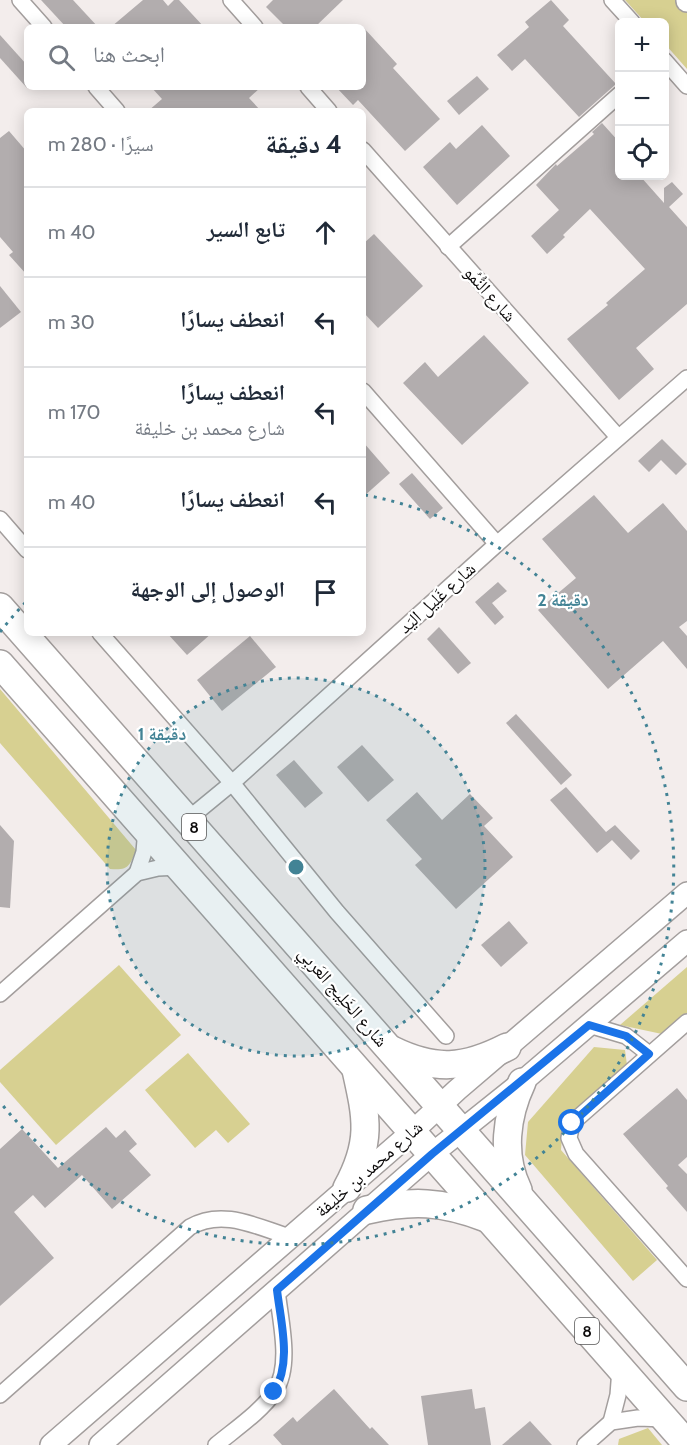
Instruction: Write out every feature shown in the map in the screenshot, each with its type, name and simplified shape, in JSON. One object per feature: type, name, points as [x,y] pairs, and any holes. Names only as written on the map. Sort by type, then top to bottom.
[{"type":"highway","name":"شارع الخَلِيج العَربِي","points":[[0,607],[24,634]]},
{"type":"highway","name":"شارع الخَلِيج العَربِي","points":[[25,636],[687,1388]]},
{"type":"highway","name":"شارع الخَلِيج العَربِي","points":[[0,664],[687,1444]]},
{"type":"highway","points":[[388,1048],[414,1059],[443,1066],[476,1060],[507,1047]]},
{"type":"highway","points":[[347,1188],[360,1160],[365,1130],[363,1098],[355,1066]]},
{"type":"highway","points":[[522,1082],[512,1108],[507,1136],[511,1170],[524,1202]]},
{"type":"highway","points":[[367,1210],[402,1203],[432,1203],[457,1208],[487,1219]]},
{"type":"main road","name":"شارع محمد بن خليفة","points":[[51,1445],[687,892]]},
{"type":"main road","name":"شارع محمد بن خليفة","points":[[100,1445],[432,1154],[522,1082],[687,941]]},
{"type":"street","points":[[20,0],[41,24]]},
{"type":"street","points":[[231,0],[252,24]]},
{"type":"street","points":[[612,0],[628,18]]},
{"type":"street","points":[[669,66],[687,86]]},
{"type":"street","points":[[99,90],[114,108]]},
{"type":"street","points":[[311,90],[326,108]]},
{"type":"street","points":[[448,247],[615,103]]},
{"type":"street","name":"شارع النُّمُو","points":[[366,153],[618,437]]},
{"type":"street","name":"شارع غَلِيل اليَد","points":[[187,820],[232,783],[497,544],[687,378]]},
{"type":"street","points":[[366,394],[497,544]]},
{"type":"street","points":[[0,519],[24,547]]},
{"type":"street","points":[[103,636],[232,783],[337,912],[446,1036]]},
{"type":"street","points":[[137,873],[144,852],[146,829]]},
{"type":"street","points":[[0,994],[137,873],[158,868],[180,867]]},
{"type":"street","points":[[687,1022],[572,1123],[569,1138],[576,1154],[687,1279]]},
{"type":"street","points":[[589,1025],[626,1036],[649,1054]]},
{"type":"street","points":[[0,1395],[190,1227],[215,1218],[231,1219],[290,1237]]},
{"type":"street","points":[[216,1445],[269,1400],[279,1384],[284,1358],[277,1290]]},
{"type":"street","points":[[588,1444],[611,1422],[618,1395],[620,1368]]},
{"type":"street","points":[[611,1422],[638,1418],[665,1419]]},
{"type":"shaded area","points":[[625,0],[677,0],[687,11],[687,69],[669,49],[669,18],[641,18]]},
{"type":"shaded area","points":[[0,689],[136,850],[128,866],[121,869],[110,869],[0,743]]},
{"type":"shaded area","points":[[119,965],[181,1035],[56,1145],[0,1082],[0,1070]]},
{"type":"shaded area","points":[[687,967],[687,1013],[662,1034],[620,1025]]},
{"type":"shaded area","points":[[594,1047],[625,1050],[627,1065],[563,1125],[561,1150],[657,1260],[633,1281],[525,1155],[528,1122]]},
{"type":"shaded area","points":[[188,1053],[250,1124],[228,1143],[216,1130],[195,1148],[145,1090]]},
{"type":"shaded area","points":[[648,1428],[662,1445],[618,1445],[619,1439]]},
{"type":"building","points":[[41,0],[73,0],[95,24],[63,24]]},
{"type":"building","points":[[143,0],[163,0],[168,6],[174,0],[179,0],[201,24],[115,24]]},
{"type":"building","points":[[273,0],[343,0],[318,24],[283,24],[266,7]]},
{"type":"building","points":[[551,0],[569,20],[563,26],[615,85],[579,117],[525,59],[512,71],[497,55],[529,27],[525,22]]},
{"type":"building","points":[[366,30],[397,64],[393,68],[440,119],[405,151],[358,100],[353,105],[339,90],[366,90]]},
{"type":"building","points":[[0,35],[24,62],[24,85],[0,58]]},
{"type":"building","points":[[477,76],[489,89],[459,115],[447,101]]},
{"type":"building","points":[[154,90],[258,90],[249,98],[258,108],[152,108],[162,99]]},
{"type":"building","points":[[602,123],[615,137],[615,180],[644,180],[664,203],[664,188],[672,182],[683,194],[669,207],[687,227],[687,304],[636,348],[654,369],[619,400],[567,339],[608,305],[606,303],[645,269],[590,209],[547,254],[531,236],[559,210],[536,185],[556,164],[557,166],[594,134],[592,132]]},
{"type":"building","points":[[482,125],[510,156],[457,205],[423,167],[450,142],[456,149]]},
{"type":"building","points":[[9,131],[24,148],[24,272],[9,255],[13,252],[0,237],[0,138]]},
{"type":"building","points":[[374,234],[423,286],[378,328],[366,315],[366,241]]},
{"type":"building","points":[[0,286],[21,312],[0,328]]},
{"type":"building","points":[[484,335],[529,383],[462,445],[403,383],[425,362],[438,377]]},
{"type":"building","points":[[662,439],[687,464],[676,475],[661,460],[649,472],[638,461]]},
{"type":"building","points":[[366,445],[390,473],[366,494]]},
{"type":"building","points":[[412,473],[443,508],[430,519],[399,484]]},
{"type":"building","points":[[594,495],[628,533],[663,503],[687,531],[687,621],[679,627],[687,636],[687,669],[663,641],[608,689],[538,610],[576,578],[542,539]]},
{"type":"building","points":[[498,582],[507,591],[492,603],[504,617],[495,625],[475,602]]},
{"type":"building","points":[[439,627],[471,663],[458,674],[427,639]]},
{"type":"building","points":[[170,636],[209,636],[187,655]]},
{"type":"building","points":[[250,636],[276,667],[222,711],[197,680]]},
{"type":"building","points":[[516,714],[572,775],[561,785],[506,723]]},
{"type":"building","points":[[362,745],[394,780],[368,802],[337,767]]},
{"type":"building","points":[[294,760],[323,793],[305,808],[276,775]]},
{"type":"building","points":[[566,787],[606,832],[615,825],[640,851],[631,860],[612,840],[597,853],[550,800]]},
{"type":"building","points":[[417,792],[442,820],[470,794],[493,818],[484,826],[513,857],[456,909],[415,865],[422,859],[386,820]]},
{"type":"building","points":[[0,825],[14,841],[10,908],[0,907]]},
{"type":"building","points":[[509,921],[528,943],[501,967],[481,945]]},
{"type":"building","points":[[677,1088],[687,1100],[687,1157],[678,1165],[687,1174],[687,1212],[666,1188],[668,1186],[623,1134]]},
{"type":"building","points":[[106,1127],[116,1138],[125,1130],[137,1144],[129,1151],[151,1175],[112,1209],[82,1175],[45,1208],[33,1195],[14,1212],[54,1258],[0,1306],[0,1149],[22,1129],[58,1168]]},
{"type":"building","points":[[334,1389],[370,1429],[372,1427],[389,1445],[282,1445],[273,1435],[293,1417],[297,1422]]},
{"type":"building","points":[[472,1389],[475,1409],[485,1407],[491,1445],[428,1445],[421,1396]]},
{"type":"building","points":[[530,1421],[552,1445],[502,1445]]},
{"type":"route","points":[[274,1392],[284,1367],[277,1290],[460,1130],[522,1082],[589,1025],[626,1036],[649,1054],[572,1123]]}]
